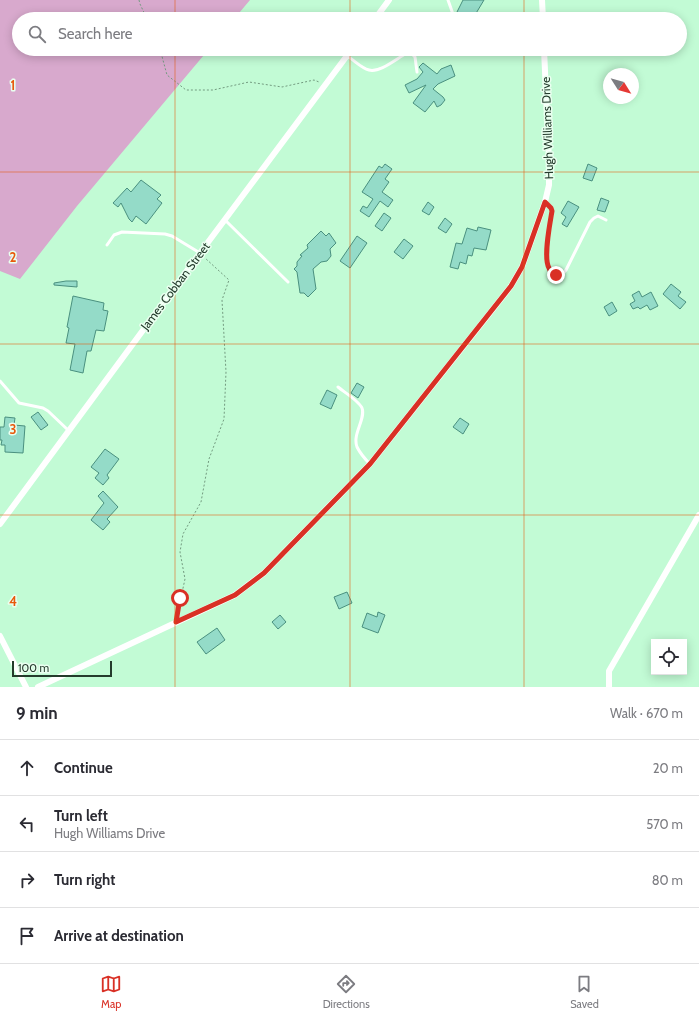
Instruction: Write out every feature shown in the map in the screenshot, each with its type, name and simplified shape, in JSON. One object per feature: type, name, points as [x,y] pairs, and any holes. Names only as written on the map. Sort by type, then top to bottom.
[{"type":"street","points":[[380,12],[389,0]]},
{"type":"street","points":[[542,0],[543,12]]},
{"type":"street","name":"James Cobban Street","points":[[0,524],[68,430],[347,56]]},
{"type":"street","name":"Hugh Williams Drive","points":[[38,687],[235,595],[264,573],[370,464],[511,286],[522,267],[545,202],[549,184],[544,56]]},
{"type":"street","points":[[609,687],[609,671],[699,515]]},
{"type":"street","points":[[0,636],[26,687]]},
{"type":"lane","points":[[448,0],[452,12]]},
{"type":"lane","points":[[347,56],[370,70],[379,69],[400,56]]},
{"type":"lane","points":[[414,56],[417,72]]},
{"type":"lane","points":[[545,202],[552,211],[547,255],[548,266],[549,270],[556,275],[563,274],[566,270],[590,222],[598,216],[606,220]]},
{"type":"lane","points":[[225,220],[288,282]]},
{"type":"lane","points":[[107,245],[114,235],[122,232],[165,234],[172,236],[200,253]]},
{"type":"lane","points":[[0,381],[20,403],[43,408],[68,430]]},
{"type":"lane","points":[[338,387],[362,408],[356,445],[370,464]]},
{"type":"path","points":[[139,0],[144,12]]},
{"type":"path","points":[[162,56],[167,75],[186,90],[213,90],[249,82],[282,86],[314,80],[325,85]]},
{"type":"path","points":[[176,622],[185,579],[180,552],[183,534],[201,502],[209,459],[224,419],[226,372],[222,300],[229,280],[200,253]]},
{"type":"shaded area","points":[[0,0],[250,0],[240,12],[12,12],[12,56],[203,56],[77,206],[20,279],[0,271]]},
{"type":"building","points":[[463,0],[484,0],[477,12],[457,12]]},
{"type":"building","points":[[423,63],[437,74],[441,69],[451,65],[455,76],[438,84],[433,89],[445,100],[437,107],[434,101],[425,112],[413,103],[426,85],[409,93],[405,85],[417,79],[423,72],[419,67]]},
{"type":"building","points":[[385,164],[392,169],[385,179],[389,182],[382,192],[393,200],[388,207],[380,201],[369,217],[360,211],[363,206],[367,208],[373,199],[362,192],[379,166],[382,168]]},
{"type":"building","points":[[588,164],[597,168],[592,181],[583,178]]},
{"type":"building","points":[[141,180],[161,195],[157,199],[162,203],[146,224],[136,216],[132,222],[121,203],[118,207],[113,203],[127,188],[131,192]]},
{"type":"building","points":[[601,198],[609,201],[605,212],[597,210]]},
{"type":"building","points":[[568,201],[579,207],[567,227],[562,224],[566,217],[561,213]]},
{"type":"building","points":[[428,202],[434,207],[429,215],[422,211]]},
{"type":"building","points":[[384,213],[391,218],[382,231],[375,226]]},
{"type":"building","points":[[445,218],[452,224],[446,233],[438,228]]},
{"type":"building","points":[[478,227],[491,230],[486,250],[474,248],[472,256],[468,255],[466,264],[460,262],[458,269],[450,267],[456,243],[462,244],[467,228],[477,231]]},
{"type":"building","points":[[321,231],[326,236],[329,233],[336,243],[330,249],[331,256],[327,261],[321,262],[313,269],[316,289],[308,297],[304,293],[300,293],[297,272],[294,269],[302,256],[300,255],[308,248],[307,245]]},
{"type":"building","points":[[357,236],[367,243],[350,268],[340,261]]},
{"type":"building","points":[[404,239],[413,246],[403,259],[394,252]]},
{"type":"building","points":[[77,281],[77,287],[54,285],[54,283]]},
{"type":"building","points":[[671,284],[681,292],[678,296],[686,302],[680,309],[663,294]]},
{"type":"building","points":[[639,291],[642,297],[651,292],[658,306],[650,310],[647,305],[640,309],[638,307],[633,309],[630,304],[635,301],[632,295]]},
{"type":"building","points":[[73,296],[104,303],[103,310],[108,311],[104,331],[96,330],[91,351],[87,351],[83,373],[70,370],[75,344],[66,343],[69,328],[67,327]]},
{"type":"building","points":[[612,302],[617,311],[609,316],[604,307]]},
{"type":"building","points":[[357,383],[364,387],[358,398],[351,393]]},
{"type":"building","points":[[327,390],[337,395],[331,409],[320,404]]},
{"type":"building","points":[[38,412],[48,425],[41,430],[31,417]]},
{"type":"building","points":[[5,417],[15,418],[14,425],[25,426],[23,453],[5,452],[5,445],[1,445],[2,440],[0,440],[0,427],[4,427]]},
{"type":"building","points":[[460,418],[469,424],[463,434],[453,427]]},
{"type":"building","points":[[105,449],[119,459],[107,475],[109,478],[103,485],[95,478],[99,473],[91,467]]},
{"type":"building","points":[[103,491],[118,507],[107,519],[110,522],[103,530],[91,520],[104,503],[98,496]]},
{"type":"building","points":[[347,592],[352,603],[339,609],[334,597]]},
{"type":"building","points":[[378,612],[385,615],[378,633],[362,627],[367,613],[377,617]]},
{"type":"building","points":[[280,615],[286,622],[278,629],[272,622]]},
{"type":"building","points":[[217,628],[225,640],[206,654],[197,642]]},
{"type":"route","points":[[180,598],[176,622],[235,595],[264,573],[370,464],[511,286],[522,267],[545,202],[550,206],[552,211],[547,255],[548,266],[549,270],[556,275]]}]
